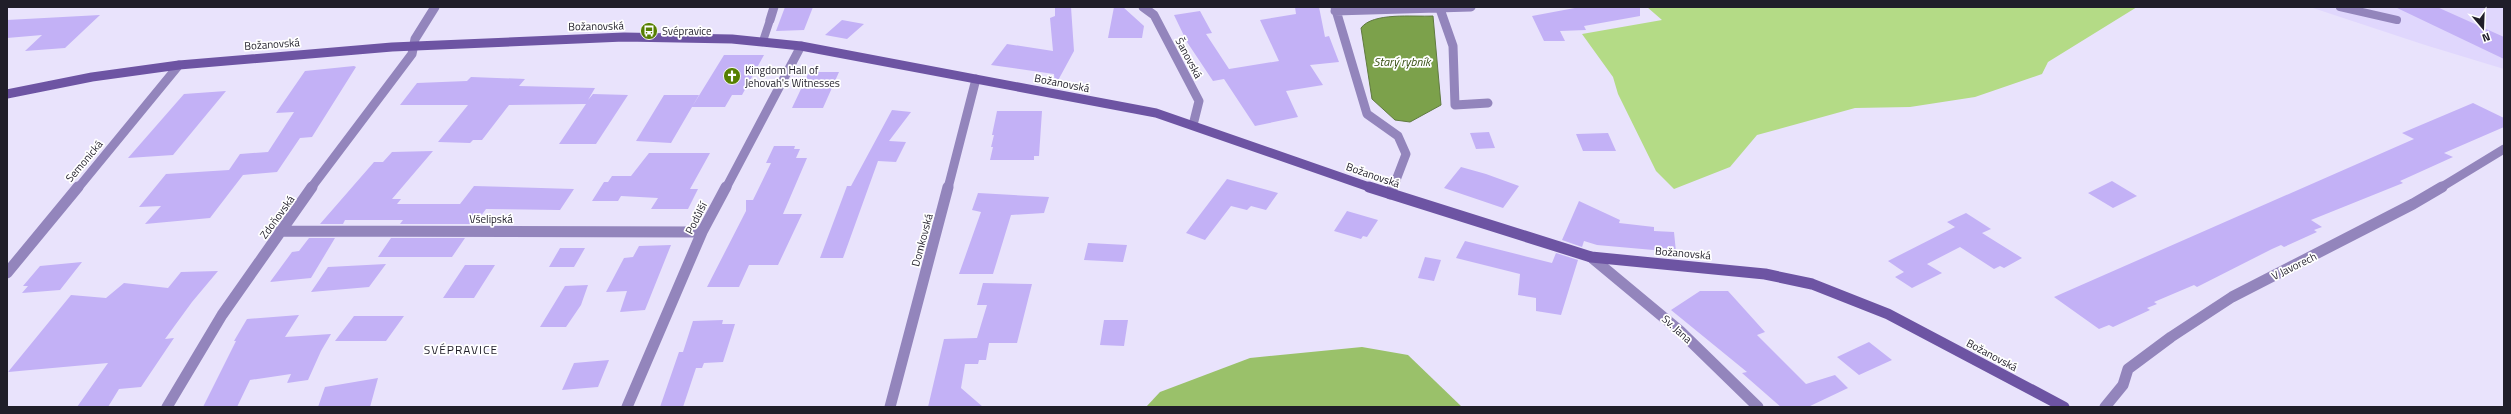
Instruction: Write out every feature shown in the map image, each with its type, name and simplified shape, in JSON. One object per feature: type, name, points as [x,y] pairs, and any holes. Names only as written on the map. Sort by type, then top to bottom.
[{"type":"street","name":"Zdoňovská","points":[[167,407],[196,353],[280,231],[412,54],[413,46],[435,7]]},
{"type":"street","points":[[770,20],[774,7]]},
{"type":"street","name":"Šanovská","points":[[1143,7],[1154,15],[1199,101],[1194,125]]},
{"type":"street","points":[[1390,194],[1406,154],[1398,136],[1367,114],[1335,9],[1403,8],[1440,10],[1471,7]]},
{"type":"street","points":[[1440,10],[1453,46],[1455,105],[1488,104]]},
{"type":"street","name":"Božanovská","points":[[7,94],[92,77],[180,65],[413,46],[624,37],[763,41],[801,46],[1156,113],[1390,194],[1591,256],[1765,274],[1812,284],[1888,314],[2064,407]]},
{"type":"street","name":"Podůlší","points":[[627,407],[702,232],[801,46]]},
{"type":"street","name":"Semonická","points":[[7,273],[180,65]]},
{"type":"street","name":"Domkovská","points":[[890,407],[976,79]]},
{"type":"street","name":"V Javorech","points":[[2105,407],[2123,384],[2128,369],[2171,337],[2232,297],[2414,204],[2504,149]]},
{"type":"street","name":"Všelipská","points":[[280,231],[702,232]]},
{"type":"street","name":"Sv. Jana","points":[[1591,256],[1680,331],[1758,407]]},
{"type":"lane","points":[[2340,7],[2397,20]]},
{"type":"lane","points":[[763,41],[770,20]]},
{"type":"shaded area","points":[[1647,7],[2137,7],[2048,62],[2042,74],[1975,97],[1910,107],[1855,108],[1757,135],[1730,167],[1674,189],[1656,171],[1618,94],[1613,77],[1582,34],[1662,20]]},
{"type":"shaded area","points":[[2310,7],[2504,7],[2504,69],[2425,45]]},
{"type":"shaded area","points":[[1362,347],[1408,355],[1462,407],[1146,407],[1160,392],[1250,358]]},
{"type":"water","name":"Starý rybník","points":[[1433,16],[1441,105],[1410,122],[1395,120],[1372,99],[1361,28],[1367,23],[1384,17]]},
{"type":"building","points":[[785,7],[813,7],[804,30],[776,31]]},
{"type":"building","points":[[1071,7],[1074,51],[1055,86],[1054,74],[991,65],[1007,44],[1053,51],[1050,18],[1055,16],[1055,8]]},
{"type":"building","points":[[1114,7],[1123,7],[1144,26],[1142,38],[1108,38]]},
{"type":"building","points":[[1295,7],[1319,7],[1325,37],[1329,36],[1339,62],[1310,65],[1323,85],[1286,91],[1298,117],[1255,126],[1224,79],[1213,81],[1187,42],[1174,15],[1200,11],[1212,33],[1206,34],[1229,69],[1279,61],[1260,20],[1296,14]]},
{"type":"building","points":[[1580,7],[1640,7],[1640,16],[1584,26],[1586,30],[1560,31],[1565,41],[1544,41],[1532,16]]},
{"type":"building","points":[[2395,7],[2437,7],[2504,37],[2504,59]]},
{"type":"building","points":[[100,15],[65,48],[25,51],[42,35],[7,38],[7,20]]},
{"type":"building","points":[[842,20],[864,24],[847,39],[825,35]]},
{"type":"building","points":[[724,55],[764,55],[742,95],[732,95],[725,107],[692,107]]},
{"type":"building","points":[[356,67],[312,137],[300,138],[277,172],[243,175],[210,218],[145,224],[161,206],[139,207],[166,174],[229,170],[240,154],[268,152],[294,112],[276,113],[305,71]]},
{"type":"building","points":[[809,72],[839,72],[823,108],[792,108]]},
{"type":"building","points":[[471,77],[525,79],[519,86],[595,88],[588,100],[593,94],[628,95],[596,144],[559,144],[586,104],[509,105],[482,140],[473,140],[470,143],[438,142],[468,105],[400,105],[417,83],[467,81]]},
{"type":"building","points":[[226,91],[173,155],[128,158],[184,94]]},
{"type":"building","points":[[664,95],[699,95],[671,143],[636,141]]},
{"type":"building","points":[[2473,103],[2504,118],[2504,127],[2444,153],[2453,157],[2400,181],[2403,183],[2311,220],[2322,227],[2314,230],[2317,232],[2284,247],[2281,245],[2272,249],[2197,287],[2194,285],[2154,302],[2157,304],[2147,308],[2150,310],[2113,327],[2109,325],[2099,329],[2054,297],[2414,139],[2402,133]]},
{"type":"building","points":[[892,110],[911,112],[889,141],[906,142],[896,162],[878,161],[843,258],[820,258],[847,186],[851,186]]},
{"type":"building","points":[[997,111],[1042,111],[1039,156],[1034,156],[1034,160],[990,160],[994,135],[992,135]]},
{"type":"building","points":[[1489,132],[1495,148],[1476,149],[1470,133]]},
{"type":"building","points":[[1608,133],[1616,151],[1583,151],[1576,134]]},
{"type":"building","points":[[774,146],[795,146],[794,149],[800,149],[796,158],[807,158],[783,214],[802,214],[778,265],[749,265],[739,287],[707,287],[746,211],[746,200],[753,200],[771,163],[766,163]]},
{"type":"building","points":[[433,151],[392,199],[401,199],[397,204],[460,204],[474,186],[574,189],[560,210],[486,209],[475,224],[400,224],[403,220],[345,220],[343,224],[320,224],[374,162],[383,162],[392,152]]},
{"type":"building","points":[[649,153],[710,153],[690,189],[698,189],[688,209],[651,209],[658,198],[621,196],[618,201],[592,201],[604,182],[608,182],[612,176],[631,176]]},
{"type":"building","points":[[1461,167],[1519,186],[1503,208],[1444,188]]},
{"type":"building","points":[[1227,179],[1278,193],[1266,210],[1251,206],[1247,210],[1231,206],[1205,240],[1186,233]]},
{"type":"building","points":[[2112,181],[2137,196],[2113,208],[2088,193]]},
{"type":"building","points":[[978,193],[1049,197],[1044,213],[1011,215],[993,274],[959,274],[981,212],[972,210]]},
{"type":"building","points":[[1579,201],[1620,220],[1619,223],[1654,227],[1654,231],[1674,232],[1676,252],[1597,245],[1584,241],[1582,247],[1562,240]]},
{"type":"building","points":[[1347,211],[1378,220],[1367,237],[1363,236],[1361,239],[1334,231]]},
{"type":"building","points":[[1966,213],[1991,229],[1982,233],[2022,258],[2004,268],[2000,266],[1994,269],[1960,247],[1927,264],[1942,273],[1912,288],[1895,277],[1904,272],[1888,261],[1955,227],[1947,222]]},
{"type":"building","points":[[309,238],[335,238],[311,278],[270,282],[292,252],[299,251]]},
{"type":"building","points":[[391,238],[465,238],[452,257],[378,257]]},
{"type":"building","points":[[1465,241],[1552,263],[1556,253],[1578,260],[1561,315],[1536,311],[1536,298],[1518,295],[1520,274],[1456,258]]},
{"type":"building","points":[[1088,243],[1127,245],[1123,262],[1084,260]]},
{"type":"building","points":[[671,245],[645,310],[620,312],[627,291],[606,292],[624,258],[633,257],[639,246]]},
{"type":"building","points":[[560,248],[585,248],[574,267],[549,267]]},
{"type":"building","points":[[1425,257],[1441,260],[1434,281],[1418,278]]},
{"type":"building","points":[[82,262],[60,290],[22,293],[28,286],[23,286],[40,266]]},
{"type":"building","points":[[386,264],[369,287],[311,292],[328,267]]},
{"type":"building","points":[[465,265],[495,265],[474,298],[443,298]]},
{"type":"building","points":[[218,271],[192,302],[165,339],[174,338],[141,387],[119,389],[108,407],[77,407],[108,363],[8,372],[71,295],[106,298],[124,283],[168,288],[181,272]]},
{"type":"building","points":[[983,283],[1032,284],[1017,343],[989,343],[986,360],[979,360],[978,364],[965,364],[961,388],[983,407],[928,407],[944,339],[977,338],[987,305],[977,305]]},
{"type":"building","points":[[588,285],[581,305],[566,327],[540,327],[565,286]]},
{"type":"building","points":[[1700,291],[1728,291],[1765,332],[1757,335],[1806,384],[1835,375],[1848,388],[1808,407],[1781,407],[1742,373],[1747,372],[1671,310]]},
{"type":"building","points":[[299,315],[285,337],[331,334],[321,351],[308,380],[287,383],[291,374],[250,380],[237,407],[203,407],[236,341],[234,341],[247,319]]},
{"type":"building","points":[[354,316],[404,316],[386,341],[335,341]]},
{"type":"building","points":[[723,320],[722,324],[735,324],[723,362],[704,363],[702,368],[696,368],[683,407],[660,407],[679,352],[683,352],[693,321]]},
{"type":"building","points":[[1104,320],[1128,320],[1124,346],[1100,345]]},
{"type":"building","points":[[1869,342],[1892,360],[1859,375],[1837,357]]},
{"type":"building","points":[[609,360],[598,387],[562,390],[574,363]]},
{"type":"building","points":[[378,378],[370,407],[318,407],[325,387]]},
{"type":"place","name":"Svépravice","points":[[649,31]]},
{"type":"place","name":"Kingdom Hall of Jehovah's Witnesses","points":[[732,76]]},
{"type":"district","name":"SVÉPRAVICE","points":[[461,350]]}]
